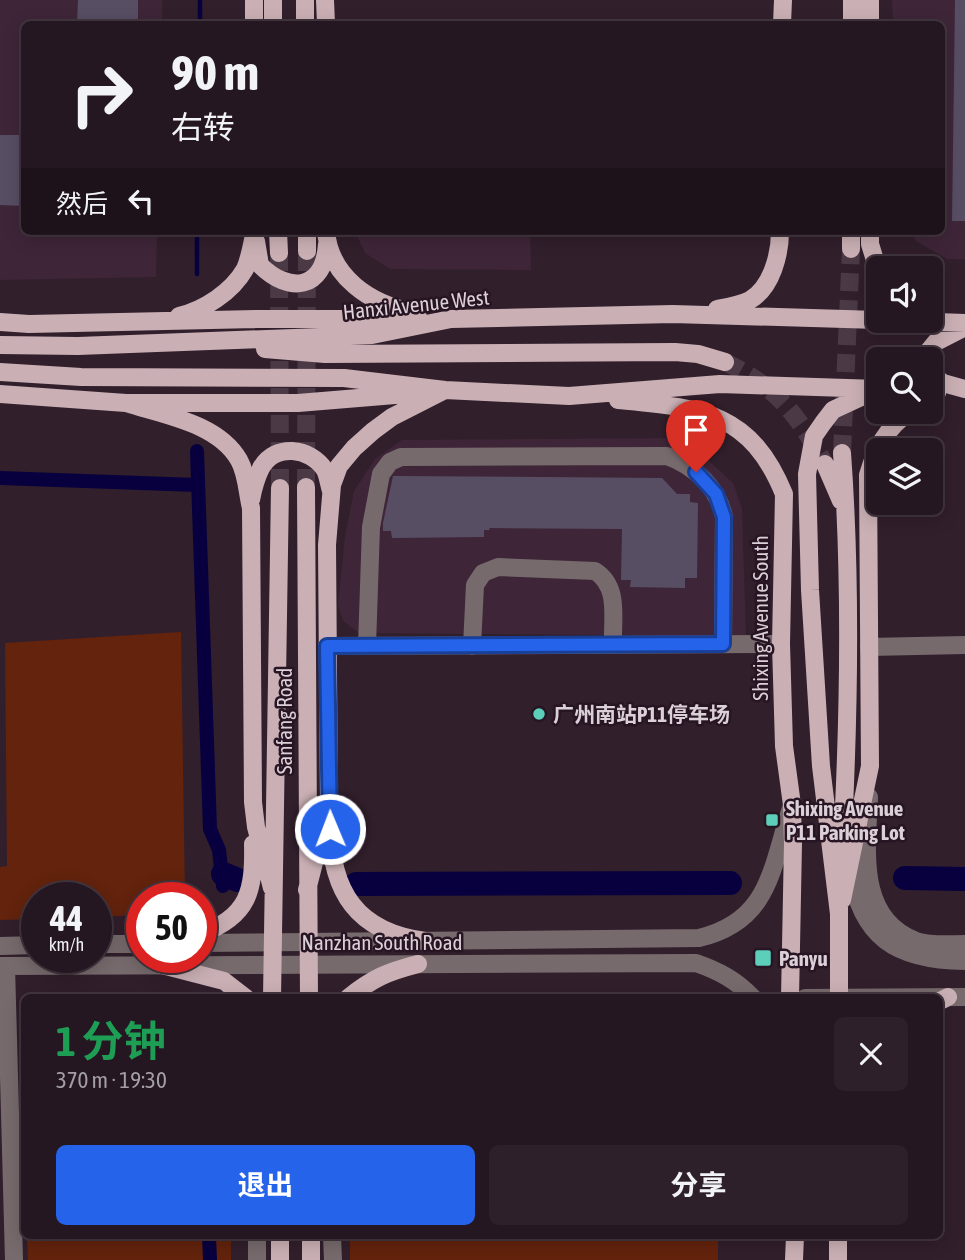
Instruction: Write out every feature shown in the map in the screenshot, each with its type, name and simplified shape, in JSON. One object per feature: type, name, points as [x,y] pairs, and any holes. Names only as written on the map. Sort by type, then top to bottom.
[{"type":"main road","points":[[254,0],[254,21]]},
{"type":"main road","points":[[273,0],[273,21]]},
{"type":"main road","points":[[305,0],[305,21]]},
{"type":"main road","points":[[325,0],[326,21]]},
{"type":"main road","points":[[782,21],[783,0]]},
{"type":"main road","points":[[852,0],[852,21]]},
{"type":"main road","points":[[870,0],[870,21]]},
{"type":"main road","points":[[159,321],[191,313],[236,282],[246,267],[254,235]]},
{"type":"main road","points":[[256,235],[260,265],[276,280],[292,284],[307,281],[317,275],[326,261],[327,238]]},
{"type":"main road","points":[[278,235],[279,253]]},
{"type":"main road","points":[[307,235],[307,251]]},
{"type":"main road","points":[[673,314],[729,307],[751,300],[765,284],[776,263],[780,235]]},
{"type":"main road","points":[[870,235],[874,256]]},
{"type":"main road","points":[[327,238],[328,250],[340,268],[370,298],[396,309],[451,319]]},
{"type":"main road","name":"Hanxi Avenue West","points":[[0,345],[78,346],[372,335],[451,319],[673,314],[866,320]]},
{"type":"main road","points":[[943,317],[965,324]]},
{"type":"main road","points":[[0,322],[29,324],[258,318],[451,319]]},
{"type":"main road","name":"Hanxi Avenue West","points":[[943,323],[965,324]]},
{"type":"main road","points":[[932,347],[965,324]]},
{"type":"main road","points":[[191,342],[325,354],[675,352],[698,354],[725,362]]},
{"type":"main road","points":[[0,372],[81,377],[344,378],[445,390],[569,396],[720,384],[866,389]]},
{"type":"main road","points":[[943,383],[965,390]]},
{"type":"main road","points":[[0,394],[126,403],[298,403],[445,390]]},
{"type":"main road","points":[[425,941],[401,938],[371,924],[351,903],[335,874],[330,855],[328,512],[339,466],[363,440],[392,417],[445,390]]},
{"type":"main road","points":[[943,393],[965,390]]},
{"type":"main road","points":[[839,914],[821,766],[810,590],[807,474],[814,436],[833,410],[866,395]]},
{"type":"main road","name":"Shixing Avenue South","points":[[569,396],[684,406],[714,415],[737,427],[759,447],[775,472],[784,494],[781,644],[784,746],[792,805],[790,994]]},
{"type":"main road","points":[[126,403],[210,432],[224,442],[239,460],[250,504],[254,877],[246,899],[217,927]]},
{"type":"main road","points":[[839,914],[870,766],[868,475],[874,452],[896,424]]},
{"type":"main road","points":[[250,504],[261,468],[274,454],[284,451],[300,451],[310,455],[326,471],[331,491]]},
{"type":"main road","points":[[839,994],[839,914],[849,650],[847,514],[842,453]]},
{"type":"main road","points":[[825,464],[847,514]]},
{"type":"main road","points":[[784,494],[797,475],[807,474]]},
{"type":"main road","name":"Sanfang Road","points":[[306,486],[309,994]]},
{"type":"main road","name":"Sanfang Road","points":[[272,994],[279,488]]},
{"type":"main road","points":[[253,802],[256,827],[272,888]]},
{"type":"main road","points":[[307,890],[329,804]]},
{"type":"main road","points":[[353,994],[370,980],[393,970],[418,964]]},
{"type":"main road","points":[[193,973],[224,981],[242,994]]},
{"type":"main road","points":[[280,1239],[280,1260]]},
{"type":"main road","points":[[311,1239],[311,1260]]},
{"type":"main road","points":[[794,1260],[795,1239]]},
{"type":"main road","points":[[838,1239],[838,1260]]},
{"type":"street","points":[[367,646],[370,527],[381,474],[390,463],[401,457],[667,456],[682,461],[716,494],[724,517],[723,644]]},
{"type":"street","points":[[472,646],[475,585],[483,573],[498,568],[595,571],[606,578],[612,589],[613,645]]},
{"type":"street","points":[[327,646],[781,644]]},
{"type":"street","points":[[869,647],[965,645]]},
{"type":"street","points":[[870,766],[867,865],[869,887],[878,910],[889,924],[918,942],[965,944]]},
{"type":"street","name":"Nanzhan South Road","points":[[217,943],[699,938],[722,932],[743,919],[760,901],[792,805]]},
{"type":"street","points":[[844,817],[858,905],[868,924],[888,942],[916,957],[939,961],[965,961]]},
{"type":"street","points":[[0,946],[21,945]]},
{"type":"street","name":"Nanzhan South Road","points":[[217,965],[696,964],[719,971],[740,984],[749,994]]},
{"type":"street","name":"Nanzhan South Road","points":[[3,966],[126,965]]},
{"type":"street","points":[[3,966],[6,1184],[14,1260]]},
{"type":"street","points":[[257,1239],[257,1260]]},
{"type":"street","points":[[332,1239],[333,1260]]},
{"type":"shaded area","points":[[0,0],[162,0],[162,21],[21,21],[21,235],[157,235],[156,277],[0,280]]},
{"type":"shaded area","points":[[892,0],[965,0],[965,259],[947,259],[916,241],[914,235],[945,235],[945,21],[893,21]]},
{"type":"shaded area","points":[[357,235],[530,235],[531,270],[390,269],[365,253]]},
{"type":"shaded area","points":[[684,438],[733,483],[742,508],[746,636],[359,633],[343,621],[338,605],[345,536],[354,491],[375,459],[402,440]]},
{"type":"shaded area","points":[[181,632],[185,882],[126,882],[126,916],[112,916],[112,882],[21,882],[21,919],[0,920],[0,867],[7,866],[5,643]]},
{"type":"shaded area","points":[[27,1239],[231,1239],[231,1260],[28,1260]]},
{"type":"shaded area","points":[[350,1239],[718,1239],[718,1260],[350,1260]]},
{"type":"building","points":[[78,0],[138,0],[138,21],[77,21]]},
{"type":"building","points":[[955,0],[965,0],[965,221],[952,221]]},
{"type":"building","points":[[0,135],[21,135],[21,206],[0,205]]},
{"type":"building","points":[[393,476],[662,478],[677,494],[690,494],[690,502],[698,503],[697,578],[685,578],[685,588],[630,587],[631,580],[621,580],[622,529],[489,528],[490,530],[484,530],[484,537],[392,538],[391,531],[383,531],[383,523]]},
{"type":"waterway","points":[[200,0],[200,21]]},
{"type":"waterway","points":[[197,235],[197,274]]},
{"type":"waterway","points":[[197,451],[210,829],[219,850],[223,886]]},
{"type":"waterway","points":[[0,478],[197,485]]},
{"type":"waterway","points":[[223,874],[238,880]]},
{"type":"waterway","points":[[905,878],[965,879]]},
{"type":"waterway","points":[[356,884],[730,883]]},
{"type":"waterway","points":[[209,1239],[210,1260]]},
{"type":"tunnel","points":[[842,453],[851,249]]},
{"type":"tunnel","points":[[306,487],[307,251]]},
{"type":"tunnel","points":[[279,253],[280,488]]},
{"type":"tunnel","points":[[725,362],[759,382],[784,404],[805,431],[825,464]]},
{"type":"place","name":"广州南站P11停车场","points":[[539,714]]},
{"type":"place","name":"Shixing Avenue P11 Parking Lot","points":[[772,820]]},
{"type":"place","name":"Panyu","points":[[763,958]]},
{"type":"route","points":[[330,829],[327,646],[723,644],[724,517],[716,494],[696,472]]}]
